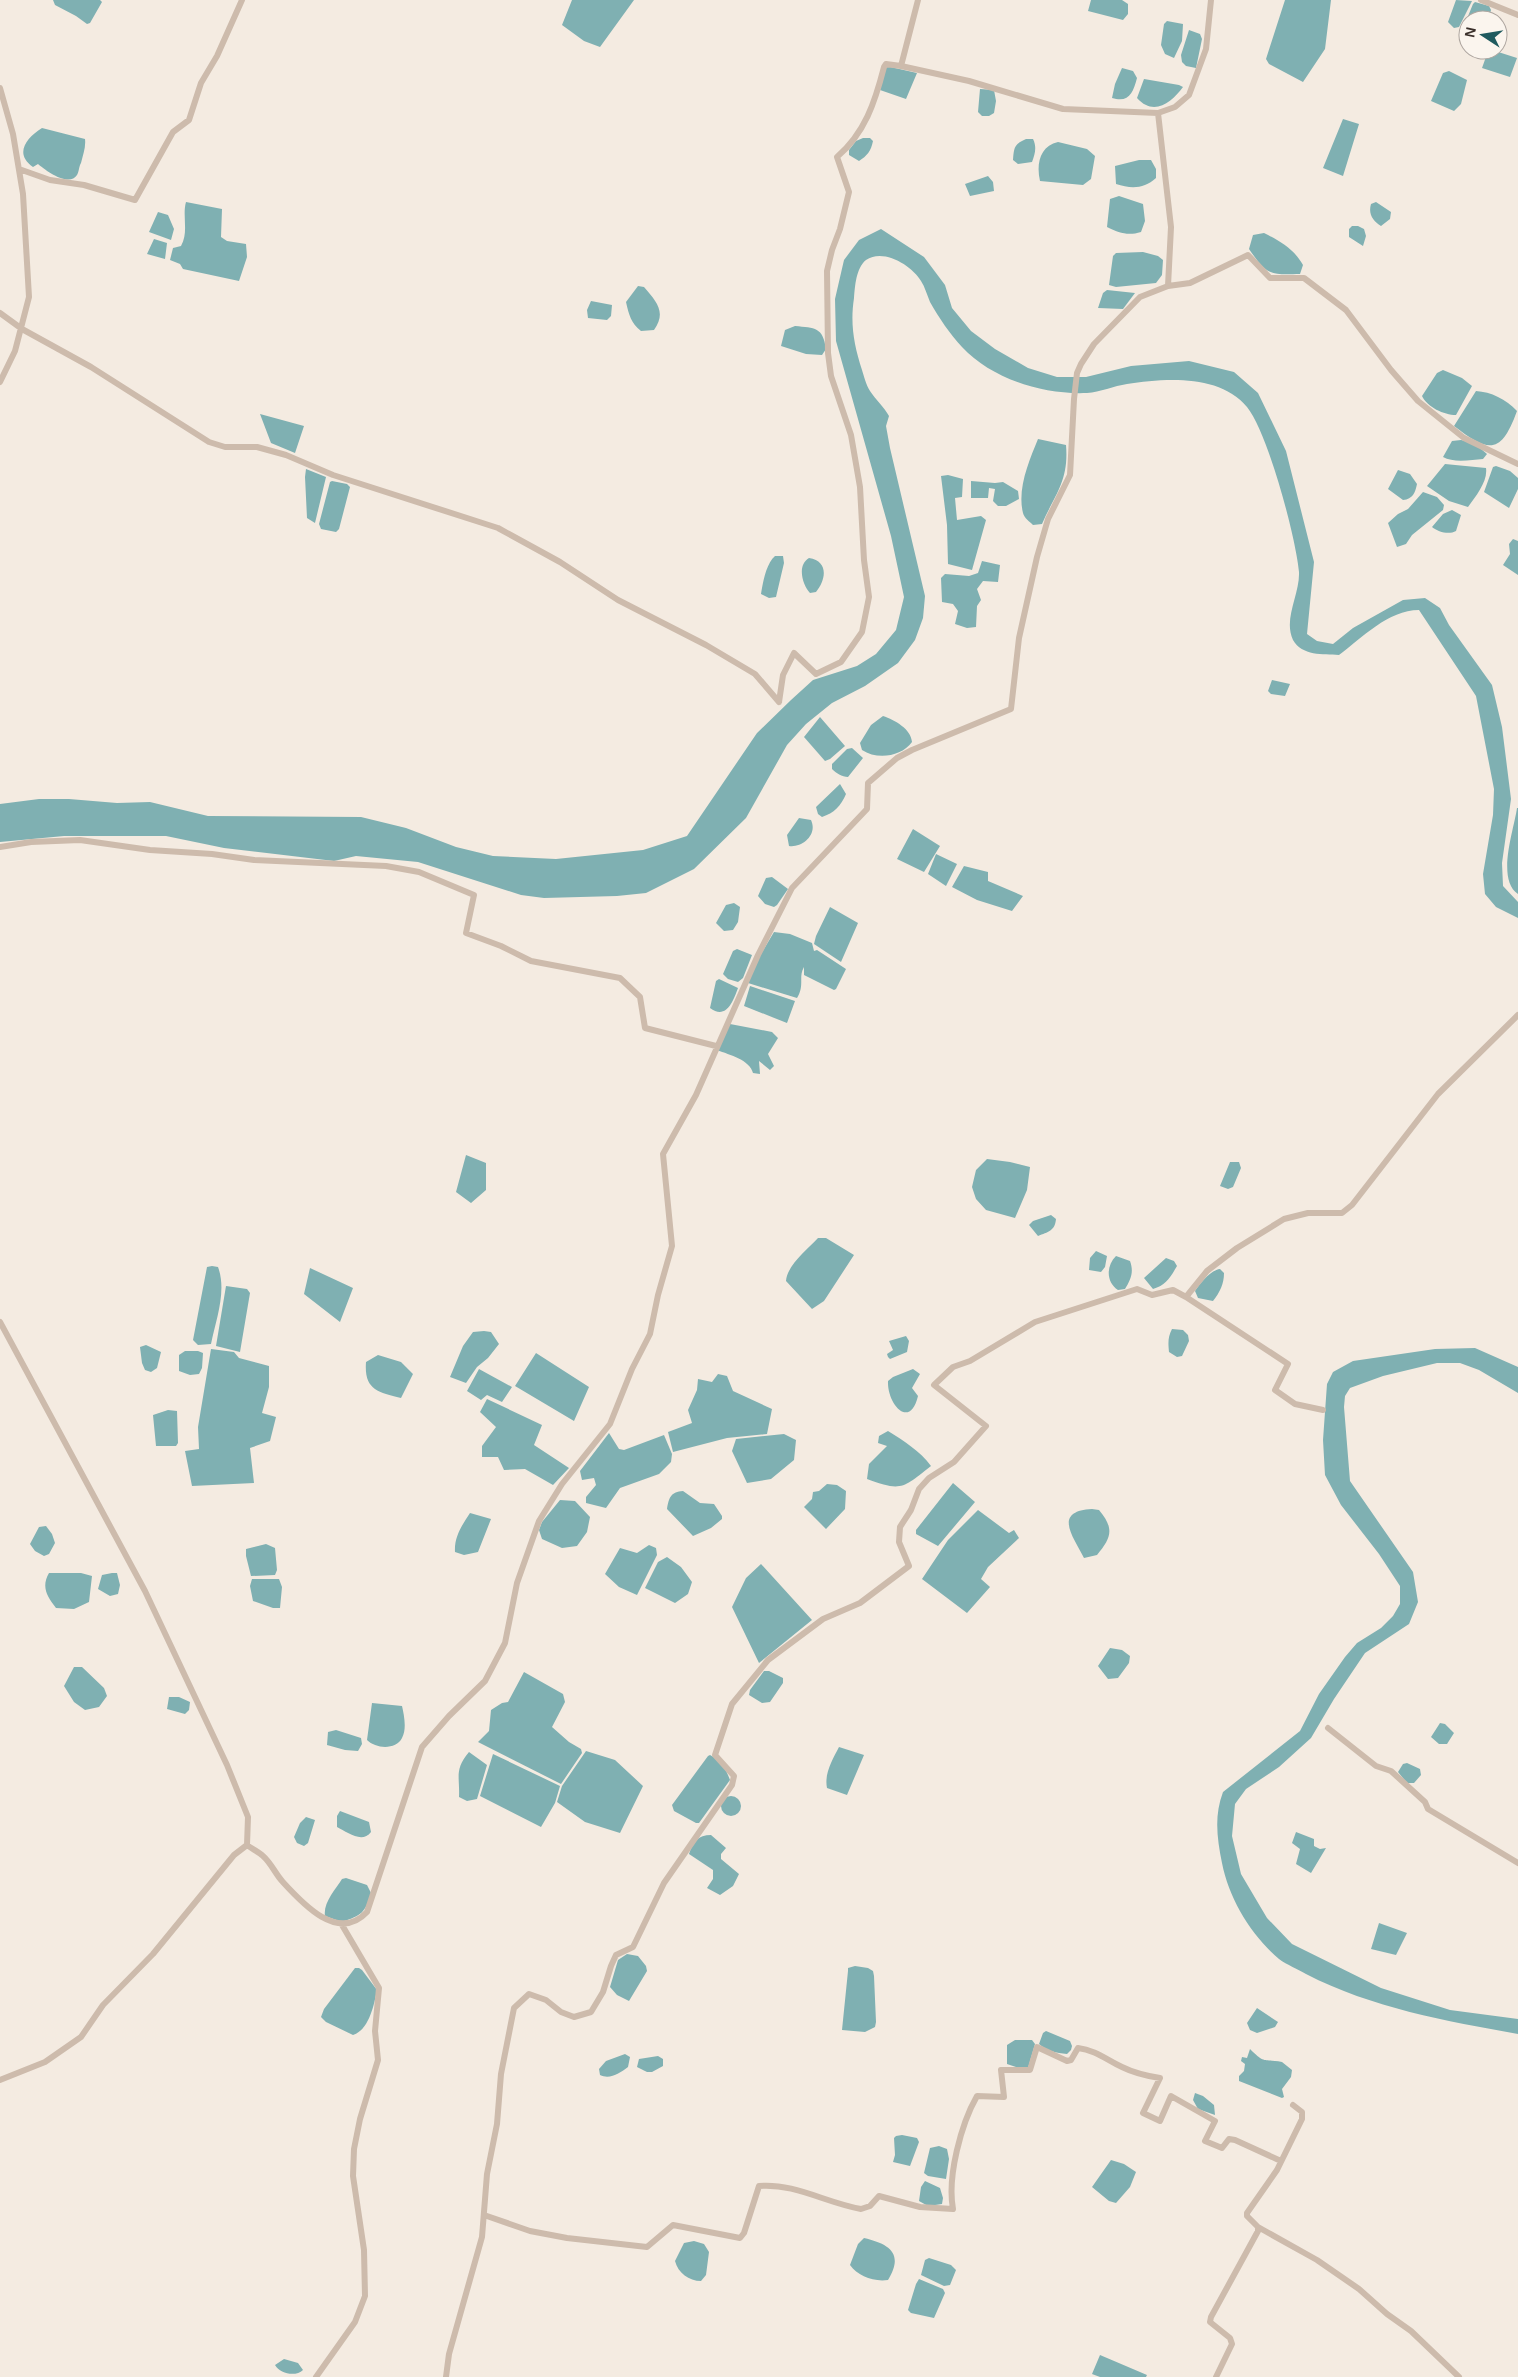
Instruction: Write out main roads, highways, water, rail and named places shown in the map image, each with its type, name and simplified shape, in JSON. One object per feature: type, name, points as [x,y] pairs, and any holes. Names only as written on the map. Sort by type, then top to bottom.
[{"type":"water","points":[[53,0],[100,0],[102,2],[90,23],[87,24],[55,5]]},
{"type":"water","points":[[572,0],[634,0],[600,47],[584,41],[562,25]]},
{"type":"water","points":[[1091,0],[1122,0],[1128,4],[1128,14],[1123,20],[1088,11]]},
{"type":"water","points":[[1285,0],[1331,0],[1325,49],[1303,82],[1269,64],[1266,59]]},
{"type":"water","points":[[1456,0],[1472,1],[1468,10],[1458,10],[1458,27],[1454,28],[1448,22]]},
{"type":"water","points":[[1475,2],[1489,6],[1491,10],[1471,10]]},
{"type":"water","points":[[1167,21],[1183,24],[1182,41],[1174,58],[1165,54],[1161,45],[1164,24]]},
{"type":"water","points":[[1189,30],[1200,34],[1202,39],[1196,68],[1186,66],[1182,62],[1181,55]]},
{"type":"water","points":[[1508,55],[1517,58],[1510,77],[1482,68],[1485,60],[1508,60]]},
{"type":"water","points":[[886,66],[917,73],[906,99],[880,90]]},
{"type":"water","points":[[1122,68],[1133,71],[1137,78],[1129,96],[1123,99],[1112,98],[1115,84]]},
{"type":"water","points":[[1449,71],[1467,80],[1461,104],[1454,111],[1431,101],[1443,73]]},
{"type":"water","points":[[1144,79],[1183,87],[1168,102],[1156,107],[1150,106],[1143,104],[1137,98]]},
{"type":"water","points":[[980,89],[994,90],[996,101],[994,113],[989,116],[982,116],[978,112]]},
{"type":"water","points":[[1343,119],[1359,124],[1343,176],[1323,168]]},
{"type":"water","points":[[42,128],[85,139],[85,148],[78,174],[73,179],[57,177],[38,164],[33,167],[27,162],[23,152],[24,146],[31,136]]},
{"type":"water","points":[[870,138],[873,141],[868,153],[859,161],[849,155],[849,150],[856,141]]},
{"type":"water","points":[[1026,139],[1033,139],[1035,150],[1033,159],[1032,162],[1018,164],[1013,160],[1014,149]]},
{"type":"water","points":[[1058,142],[1087,149],[1095,156],[1091,179],[1083,185],[1040,181],[1039,162],[1043,152],[1047,147]]},
{"type":"water","points":[[1139,160],[1151,160],[1156,169],[1156,178],[1147,184],[1137,187],[1116,184],[1115,166]]},
{"type":"water","points":[[988,176],[993,182],[994,191],[970,196],[965,184]]},
{"type":"water","points":[[1119,196],[1143,204],[1145,221],[1141,232],[1124,233],[1107,227],[1110,199]]},
{"type":"water","points":[[186,202],[222,209],[221,237],[227,241],[246,244],[247,257],[239,281],[183,269],[180,264],[170,260],[173,248],[181,246],[185,235]]},
{"type":"water","points":[[1376,202],[1391,212],[1390,219],[1381,226],[1371,214],[1371,204]]},
{"type":"water","points":[[158,212],[168,215],[174,229],[171,240],[149,232]]},
{"type":"water","points":[[1352,226],[1364,229],[1366,236],[1363,246],[1349,237],[1349,229]]},
{"type":"water","points":[[881,229],[924,257],[945,285],[952,308],[971,331],[995,349],[1028,368],[1057,377],[1086,377],[1131,366],[1189,361],[1234,372],[1258,393],[1286,451],[1314,562],[1307,634],[1317,641],[1333,644],[1353,628],[1403,600],[1425,598],[1440,608],[1449,625],[1492,685],[1502,727],[1511,799],[1502,863],[1503,886],[1518,902],[1518,918],[1496,907],[1485,894],[1483,874],[1493,815],[1494,789],[1476,696],[1419,610],[1408,611],[1386,620],[1366,633],[1339,655],[1307,652],[1293,640],[1290,624],[1299,580],[1297,556],[1287,512],[1272,462],[1264,439],[1247,407],[1236,396],[1222,389],[1191,381],[1158,380],[1122,385],[1087,393],[1053,391],[1019,383],[988,368],[962,347],[933,308],[925,288],[917,275],[897,260],[881,256],[866,260],[858,272],[852,317],[855,343],[867,386],[889,416],[886,426],[890,448],[925,596],[923,618],[915,640],[898,663],[865,686],[832,703],[806,724],[787,745],[746,818],[694,869],[646,893],[617,896],[544,898],[521,895],[418,862],[356,856],[334,861],[224,848],[166,836],[64,836],[0,842],[0,804],[39,799],[69,799],[117,803],[150,802],[208,816],[361,817],[406,828],[456,847],[493,856],[556,859],[643,850],[687,836],[757,733],[813,680],[857,666],[876,654],[896,630],[904,597],[891,536],[836,341],[835,299],[844,260],[859,240]]},
{"type":"water","points":[[1264,233],[1281,242],[1295,254],[1303,265],[1300,274],[1270,272],[1260,264],[1249,249],[1253,235]]},
{"type":"water","points":[[154,239],[167,243],[165,259],[147,254]]},
{"type":"water","points":[[1143,252],[1158,256],[1163,260],[1162,275],[1156,283],[1116,287],[1109,285],[1113,256],[1116,253]]},
{"type":"water","points":[[638,286],[644,287],[656,302],[660,312],[658,324],[654,330],[641,331],[629,315],[626,302]]},
{"type":"water","points":[[1107,290],[1135,293],[1123,309],[1098,308],[1103,293]]},
{"type":"water","points":[[591,301],[612,305],[611,316],[607,320],[588,318],[587,310]]},
{"type":"water","points":[[795,326],[813,328],[823,336],[826,349],[822,355],[806,354],[781,346],[785,330]]},
{"type":"water","points":[[1443,370],[1462,378],[1472,386],[1456,415],[1436,410],[1422,396],[1437,373]]},
{"type":"water","points":[[1476,391],[1498,397],[1517,411],[1505,436],[1493,445],[1485,445],[1476,441],[1454,426]]},
{"type":"water","points":[[260,414],[304,426],[295,453],[271,443]]},
{"type":"water","points":[[1038,439],[1066,445],[1066,458],[1060,487],[1042,524],[1033,525],[1024,515],[1022,494],[1025,475]]},
{"type":"water","points":[[1461,440],[1474,443],[1487,454],[1483,459],[1457,461],[1443,457],[1452,441]]},
{"type":"water","points":[[1445,464],[1486,468],[1483,483],[1468,507],[1449,501],[1427,486]]},
{"type":"water","points":[[1496,466],[1510,471],[1518,478],[1518,489],[1509,508],[1484,492],[1493,467]]},
{"type":"water","points":[[306,469],[326,477],[315,523],[307,518]]},
{"type":"water","points":[[1398,470],[1410,474],[1417,484],[1413,495],[1403,500],[1388,489]]},
{"type":"water","points":[[948,475],[963,479],[962,497],[955,498],[957,520],[981,516],[986,520],[972,570],[948,564],[947,525],[941,476]]},
{"type":"water","points":[[971,481],[1003,482],[1018,491],[1019,499],[1006,506],[998,506],[993,501],[995,489],[989,488],[988,498],[971,498]]},
{"type":"water","points":[[330,482],[347,484],[350,487],[339,529],[336,532],[321,529],[319,524]]},
{"type":"water","points":[[1423,492],[1437,497],[1444,505],[1443,510],[1412,535],[1406,544],[1397,547],[1388,523],[1398,514],[1408,509]]},
{"type":"water","points":[[1452,510],[1461,515],[1456,531],[1444,532],[1432,527],[1443,514]]},
{"type":"water","points":[[1513,539],[1518,541],[1518,575],[1503,565],[1510,554],[1509,544]]},
{"type":"water","points":[[775,556],[783,556],[784,563],[776,597],[769,598],[761,594],[767,568]]},
{"type":"water","points":[[809,558],[820,563],[824,572],[822,582],[816,592],[810,593],[802,575],[803,565]]},
{"type":"water","points":[[982,561],[1000,565],[998,582],[983,581],[977,589],[981,600],[977,606],[976,627],[967,628],[955,624],[958,611],[953,604],[942,602],[941,578],[945,574],[969,576],[978,573]]},
{"type":"water","points":[[1272,680],[1290,684],[1285,696],[1271,694],[1268,691]]},
{"type":"water","points":[[883,716],[906,729],[912,742],[902,751],[882,756],[862,750],[860,743],[871,725]]},
{"type":"water","points":[[820,717],[845,746],[825,761],[804,737]]},
{"type":"water","points":[[852,748],[863,758],[848,777],[832,769],[832,764],[847,749]]},
{"type":"water","points":[[840,784],[846,794],[844,798],[834,811],[822,817],[818,814],[816,807]]},
{"type":"water","points":[[1517,808],[1518,894],[1512,887],[1508,877],[1507,866]]},
{"type":"water","points":[[799,818],[811,820],[813,826],[811,835],[804,843],[789,846],[787,835]]},
{"type":"water","points":[[913,829],[940,846],[924,872],[897,859]]},
{"type":"water","points":[[936,854],[957,864],[946,886],[928,874]]},
{"type":"water","points":[[964,866],[988,872],[988,881],[1023,896],[1012,911],[977,900],[952,887]]},
{"type":"water","points":[[772,877],[788,889],[774,907],[765,904],[758,896],[766,878]]},
{"type":"water","points":[[734,903],[740,907],[738,922],[733,930],[724,931],[716,923],[726,905]]},
{"type":"water","points":[[830,907],[858,923],[841,962],[814,944]]},
{"type":"water","points":[[774,932],[790,934],[812,943],[814,951],[817,950],[846,969],[836,989],[834,990],[804,975],[804,967],[801,974],[801,989],[797,998],[748,983],[758,959]]},
{"type":"water","points":[[737,949],[752,955],[743,978],[738,982],[728,979],[723,974],[733,951]]},
{"type":"water","points":[[719,979],[738,988],[728,1008],[720,1012],[710,1008],[716,981]]},
{"type":"water","points":[[750,986],[795,1001],[787,1023],[744,1006]]},
{"type":"water","points":[[730,1024],[772,1032],[778,1038],[768,1054],[774,1066],[770,1070],[759,1061],[760,1074],[753,1073],[744,1061],[717,1050]]},
{"type":"water","points":[[466,1155],[486,1163],[486,1190],[471,1203],[456,1192]]},
{"type":"water","points":[[987,1159],[1030,1167],[1027,1190],[1015,1218],[986,1210],[976,1199],[972,1187],[976,1170]]},
{"type":"water","points":[[1230,1162],[1239,1162],[1241,1168],[1233,1187],[1228,1189],[1220,1186]]},
{"type":"water","points":[[1051,1215],[1056,1219],[1054,1226],[1038,1236],[1029,1225],[1033,1221]]},
{"type":"water","points":[[818,1238],[826,1238],[854,1255],[824,1301],[812,1309],[786,1281],[787,1275],[794,1263]]},
{"type":"water","points":[[1096,1251],[1107,1256],[1105,1267],[1101,1272],[1089,1270],[1090,1258]]},
{"type":"water","points":[[1116,1256],[1130,1261],[1131,1275],[1125,1289],[1118,1290],[1109,1278],[1110,1264]]},
{"type":"water","points":[[1166,1258],[1174,1261],[1177,1266],[1167,1280],[1153,1289],[1144,1278]]},
{"type":"water","points":[[207,1267],[218,1267],[220,1276],[220,1306],[211,1344],[198,1345],[193,1340]]},
{"type":"water","points":[[310,1268],[353,1288],[340,1322],[304,1294]]},
{"type":"water","points":[[1220,1269],[1224,1273],[1223,1281],[1220,1291],[1213,1301],[1198,1298],[1195,1291],[1200,1284],[1209,1274]]},
{"type":"water","points":[[226,1286],[247,1289],[250,1293],[240,1352],[216,1346]]},
{"type":"water","points":[[1172,1329],[1183,1330],[1188,1335],[1189,1341],[1182,1356],[1177,1357],[1169,1352],[1169,1340]]},
{"type":"water","points":[[473,1332],[491,1332],[499,1344],[488,1358],[477,1367],[466,1383],[450,1377],[463,1346]]},
{"type":"water","points":[[906,1336],[909,1341],[907,1352],[890,1359],[887,1354],[893,1350],[889,1341]]},
{"type":"water","points":[[146,1345],[161,1352],[157,1368],[151,1372],[145,1370],[142,1363],[140,1347]]},
{"type":"water","points":[[1475,1348],[1518,1367],[1518,1393],[1479,1370],[1460,1363],[1437,1363],[1383,1376],[1350,1388],[1345,1396],[1344,1407],[1350,1481],[1413,1572],[1418,1602],[1409,1624],[1365,1653],[1311,1738],[1279,1767],[1246,1789],[1235,1804],[1232,1836],[1241,1874],[1267,1918],[1292,1944],[1381,1988],[1450,2010],[1518,2019],[1518,2034],[1410,2012],[1357,1996],[1331,1986],[1282,1961],[1259,1939],[1236,1903],[1225,1876],[1218,1836],[1217,1818],[1223,1792],[1300,1731],[1319,1694],[1345,1657],[1357,1643],[1381,1628],[1393,1616],[1400,1604],[1400,1586],[1379,1554],[1341,1505],[1325,1475],[1323,1440],[1327,1384],[1333,1372],[1353,1361],[1435,1349]]},
{"type":"water","points":[[211,1349],[234,1352],[239,1358],[269,1366],[269,1387],[262,1413],[276,1417],[270,1441],[250,1448],[254,1483],[192,1486],[185,1451],[199,1449],[198,1427]]},
{"type":"water","points":[[185,1351],[203,1353],[202,1368],[199,1374],[190,1375],[179,1371],[179,1355]]},
{"type":"water","points":[[536,1353],[589,1387],[574,1421],[515,1386]]},
{"type":"water","points":[[378,1355],[401,1362],[413,1374],[401,1398],[385,1394],[370,1384],[367,1378],[366,1362]]},
{"type":"water","points":[[479,1369],[512,1387],[502,1402],[487,1395],[481,1400],[467,1391]]},
{"type":"water","points":[[913,1369],[920,1374],[912,1388],[918,1396],[910,1411],[905,1412],[895,1405],[891,1398],[888,1381]]},
{"type":"water","points":[[718,1374],[727,1376],[733,1391],[772,1409],[767,1434],[727,1438],[673,1452],[668,1432],[692,1423],[688,1410],[697,1390],[698,1379],[712,1382]]},
{"type":"water","points":[[487,1399],[542,1425],[534,1445],[569,1468],[553,1485],[525,1469],[504,1470],[498,1457],[482,1457],[482,1446],[496,1427],[480,1412]]},
{"type":"water","points":[[168,1410],[177,1411],[178,1443],[176,1446],[156,1446],[153,1415]]},
{"type":"water","points":[[888,1431],[917,1451],[931,1466],[902,1486],[888,1486],[867,1479],[869,1464],[887,1446],[878,1443],[879,1436]]},
{"type":"water","points":[[609,1433],[619,1449],[624,1450],[664,1435],[672,1454],[671,1462],[659,1474],[620,1488],[606,1508],[586,1503],[586,1497],[596,1485],[594,1478],[582,1480],[580,1471]]},
{"type":"water","points":[[784,1434],[796,1440],[794,1460],[771,1479],[747,1483],[732,1451],[736,1439]]},
{"type":"water","points":[[953,1483],[975,1502],[938,1546],[916,1534],[916,1530]]},
{"type":"water","points":[[827,1484],[837,1485],[846,1491],[845,1509],[826,1529],[804,1507],[812,1499],[813,1492],[819,1491]]},
{"type":"water","points":[[683,1491],[700,1503],[714,1504],[722,1519],[711,1528],[693,1536],[667,1509],[671,1496]]},
{"type":"water","points":[[560,1500],[575,1501],[590,1517],[587,1532],[577,1546],[562,1548],[542,1539],[539,1530],[542,1522]]},
{"type":"water","points":[[978,1510],[1009,1533],[1014,1530],[1019,1538],[988,1567],[981,1579],[990,1587],[967,1613],[922,1579],[948,1540]]},
{"type":"water","points":[[1099,1510],[1104,1517],[1109,1533],[1108,1538],[1097,1555],[1084,1558],[1072,1535],[1069,1520],[1072,1515],[1080,1511]]},
{"type":"water","points":[[470,1513],[491,1519],[478,1552],[464,1555],[455,1552],[455,1547],[459,1531]]},
{"type":"water","points":[[46,1526],[52,1534],[55,1543],[49,1554],[44,1556],[35,1551],[30,1544],[39,1527]]},
{"type":"water","points":[[266,1544],[275,1548],[277,1570],[275,1575],[251,1576],[246,1549]]},
{"type":"water","points":[[649,1545],[656,1548],[657,1555],[637,1595],[619,1587],[605,1574],[620,1548],[637,1553]]},
{"type":"water","points":[[667,1557],[681,1567],[692,1582],[688,1594],[675,1603],[645,1588],[658,1562]]},
{"type":"water","points":[[761,1564],[812,1620],[759,1663],[732,1607],[746,1578]]},
{"type":"water","points":[[49,1573],[81,1573],[92,1576],[89,1602],[74,1609],[56,1608],[45,1587]]},
{"type":"water","points":[[117,1573],[120,1585],[118,1594],[110,1596],[98,1589],[102,1575]]},
{"type":"water","points":[[252,1579],[279,1579],[282,1587],[280,1608],[273,1608],[253,1601],[250,1586]]},
{"type":"water","points":[[1110,1648],[1122,1650],[1130,1656],[1129,1663],[1118,1678],[1108,1679],[1098,1666]]},
{"type":"water","points":[[74,1667],[82,1667],[104,1688],[107,1696],[99,1707],[85,1710],[74,1702],[64,1686]]},
{"type":"water","points":[[764,1671],[769,1671],[783,1678],[783,1683],[770,1702],[762,1703],[749,1695],[750,1690]]},
{"type":"water","points":[[524,1672],[563,1694],[565,1702],[552,1727],[569,1742],[581,1749],[582,1753],[561,1784],[478,1742],[489,1731],[491,1710],[502,1703],[508,1702]]},
{"type":"water","points":[[169,1697],[179,1697],[190,1702],[189,1710],[185,1714],[167,1709]]},
{"type":"water","points":[[372,1703],[402,1706],[405,1722],[404,1730],[402,1738],[395,1745],[380,1746],[367,1740]]},
{"type":"water","points":[[1440,1723],[1445,1724],[1454,1733],[1447,1744],[1439,1744],[1431,1737]]},
{"type":"water","points":[[336,1730],[361,1738],[362,1744],[358,1751],[327,1745],[328,1732]]},
{"type":"water","points":[[839,1747],[864,1755],[847,1795],[827,1788],[826,1782],[832,1761]]},
{"type":"water","points":[[586,1751],[615,1760],[643,1786],[620,1833],[585,1822],[557,1802],[562,1786]]},
{"type":"water","points":[[469,1752],[487,1765],[477,1799],[467,1801],[459,1797],[459,1774],[461,1764]]},
{"type":"water","points":[[493,1754],[560,1786],[555,1803],[541,1827],[480,1796]]},
{"type":"water","points":[[710,1755],[723,1766],[730,1780],[699,1823],[696,1823],[674,1811],[672,1805]]},
{"type":"water","points":[[1407,1763],[1420,1769],[1421,1775],[1414,1783],[1407,1783],[1398,1772],[1403,1764]]},
{"type":"water","points":[[731,1796],[738,1799],[741,1806],[738,1813],[731,1816],[724,1813],[721,1806],[724,1799]]},
{"type":"water","points":[[340,1811],[369,1822],[371,1832],[363,1837],[359,1837],[337,1827],[337,1816]]},
{"type":"water","points":[[306,1817],[315,1820],[308,1843],[304,1846],[297,1843],[294,1837],[300,1823]]},
{"type":"water","points":[[1296,1832],[1314,1839],[1314,1846],[1320,1849],[1326,1848],[1311,1873],[1296,1864],[1300,1849],[1292,1843]]},
{"type":"water","points":[[711,1835],[726,1848],[721,1854],[721,1859],[739,1874],[733,1886],[720,1895],[707,1888],[713,1879],[713,1870],[689,1854],[692,1846],[699,1838]]},
{"type":"water","points":[[346,1878],[367,1885],[371,1893],[367,1905],[362,1912],[342,1922],[325,1916],[325,1911],[333,1892],[342,1879]]},
{"type":"water","points":[[1379,1923],[1407,1933],[1396,1955],[1371,1949]]},
{"type":"water","points":[[627,1954],[638,1956],[646,1966],[647,1971],[629,2001],[617,1995],[610,1987],[618,1960]]},
{"type":"water","points":[[855,1966],[868,1968],[873,1971],[874,1976],[876,2022],[875,2027],[865,2032],[842,2030],[848,1968]]},
{"type":"water","points":[[355,1968],[362,1970],[377,1990],[367,2023],[359,2032],[353,2035],[326,2022],[321,2017],[324,2009]]},
{"type":"water","points":[[1257,2008],[1278,2022],[1275,2027],[1257,2033],[1250,2030],[1247,2023]]},
{"type":"water","points":[[1046,2031],[1070,2041],[1071,2050],[1067,2054],[1063,2054],[1039,2044],[1043,2033]]},
{"type":"water","points":[[1015,2040],[1032,2040],[1035,2044],[1028,2068],[1007,2064],[1007,2045]]},
{"type":"water","points":[[1250,2049],[1262,2059],[1282,2062],[1292,2070],[1291,2077],[1282,2089],[1284,2097],[1282,2098],[1239,2081],[1239,2076],[1244,2071],[1245,2064],[1241,2061],[1242,2057],[1247,2058]]},
{"type":"water","points":[[625,2054],[630,2057],[628,2067],[611,2076],[600,2075],[599,2069],[606,2061]]},
{"type":"water","points":[[658,2056],[663,2059],[663,2066],[652,2072],[647,2072],[637,2067],[639,2059]]},
{"type":"water","points":[[1195,2093],[1203,2096],[1214,2105],[1215,2115],[1198,2109],[1193,2100]]},
{"type":"water","points":[[902,2135],[917,2138],[919,2142],[910,2166],[893,2162],[895,2155],[894,2138]]},
{"type":"water","points":[[939,2146],[947,2149],[949,2159],[946,2179],[928,2176],[924,2173],[930,2148]]},
{"type":"water","points":[[1111,2160],[1124,2164],[1136,2172],[1130,2187],[1116,2203],[1109,2201],[1092,2187]]},
{"type":"water","points":[[925,2181],[940,2188],[943,2198],[942,2204],[928,2206],[919,2201],[921,2187]]},
{"type":"water","points":[[864,2238],[881,2243],[892,2252],[895,2263],[888,2280],[866,2277],[850,2265],[858,2244]]},
{"type":"water","points":[[694,2241],[704,2244],[709,2252],[706,2275],[701,2281],[692,2280],[685,2276],[675,2261],[684,2243]]},
{"type":"water","points":[[929,2258],[951,2265],[956,2270],[950,2285],[944,2286],[921,2275],[925,2260]]},
{"type":"water","points":[[919,2279],[943,2289],[945,2293],[934,2318],[911,2313],[908,2310]]},
{"type":"water","points":[[1100,2355],[1147,2375],[1146,2377],[1100,2377],[1092,2374]]},
{"type":"water","points":[[284,2359],[298,2363],[303,2370],[292,2374],[280,2371],[275,2365]]}]
